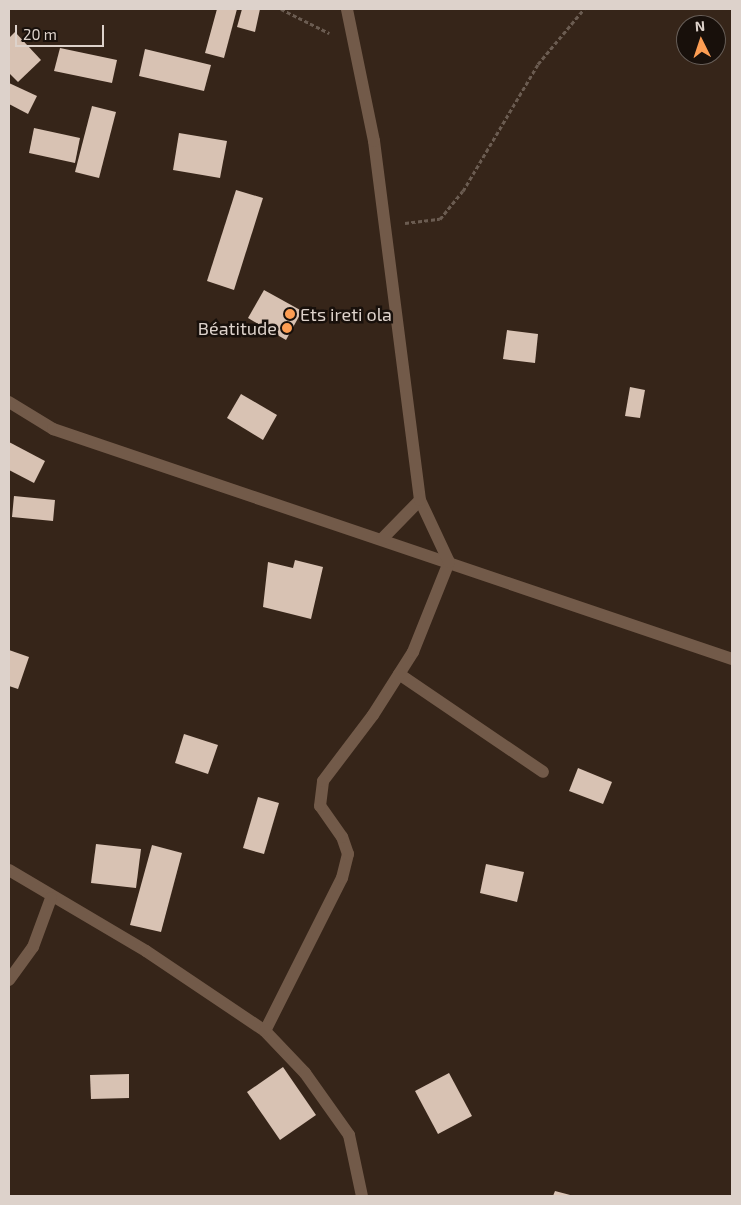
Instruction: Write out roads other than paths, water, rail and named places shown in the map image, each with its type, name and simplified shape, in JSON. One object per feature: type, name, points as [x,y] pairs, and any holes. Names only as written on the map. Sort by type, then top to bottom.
[{"type":"street","points":[[265,1031],[342,878],[348,854],[342,837],[320,806],[323,781],[399,674],[449,562],[420,500],[385,225],[355,44],[347,9]]},
{"type":"street","points":[[9,402],[54,429],[382,539],[732,660]]},
{"type":"street","points":[[382,539],[420,500]]},
{"type":"street","points":[[399,674],[543,772]]},
{"type":"street","points":[[9,870],[51,898],[146,951],[265,1031],[305,1073],[349,1136],[362,1196]]},
{"type":"street","points":[[9,980],[33,947],[51,898]]},
{"type":"place","name":"Ets ireti ola","points":[[290,314]]},
{"type":"place","name":"Béatitude","points":[[287,328]]}]
